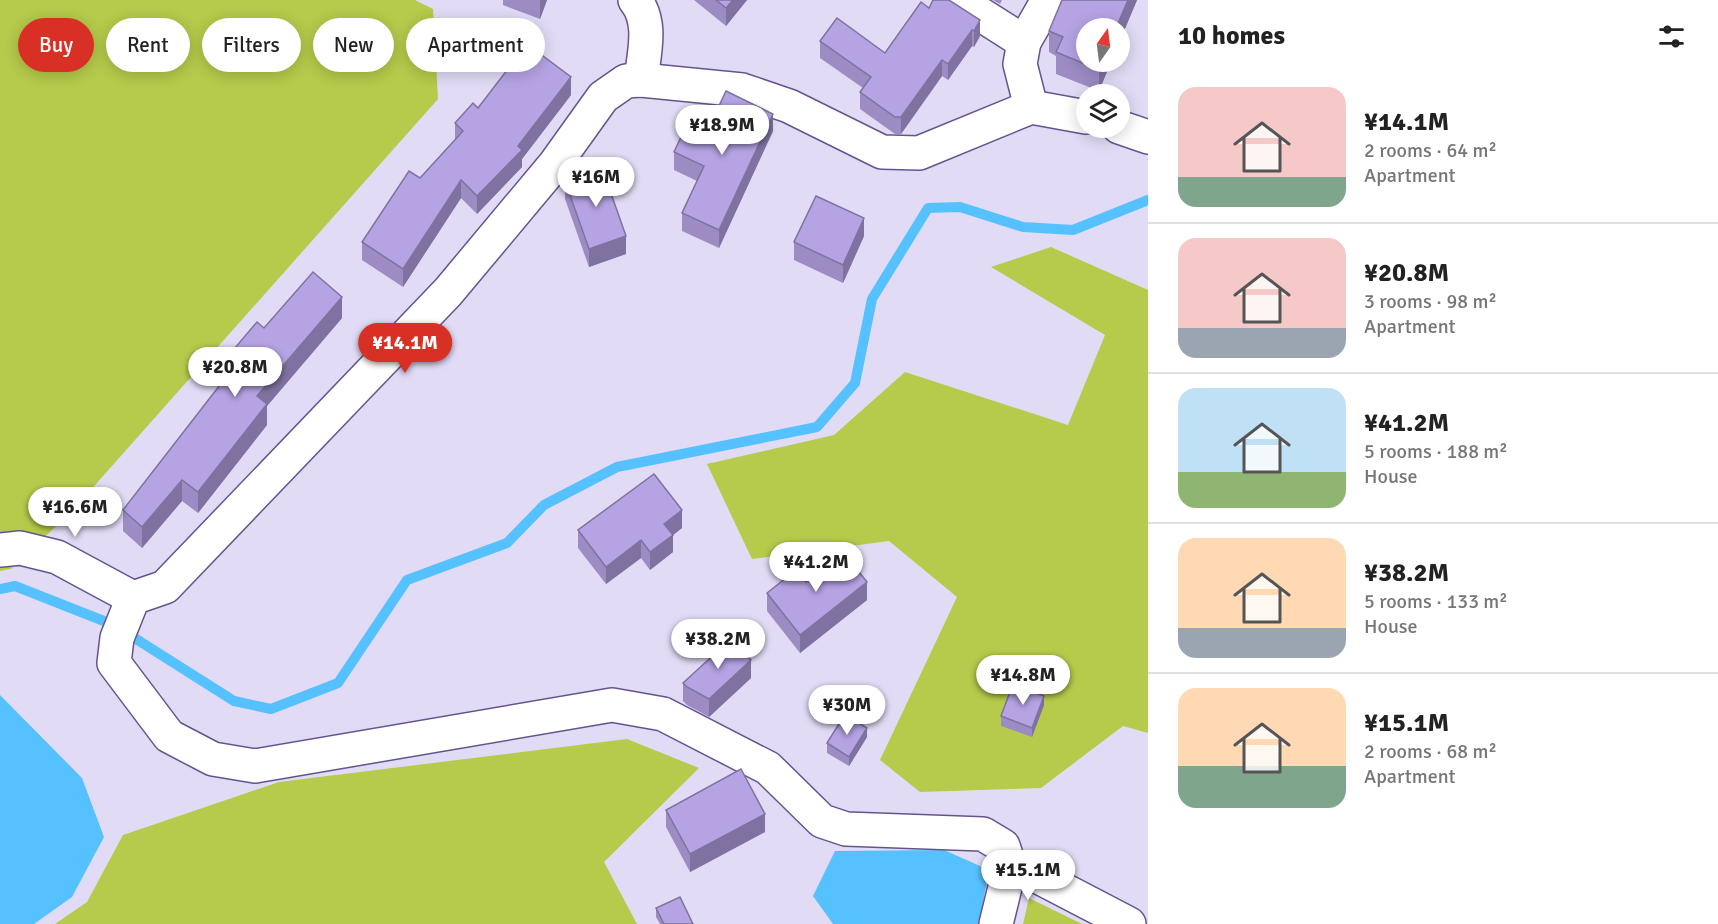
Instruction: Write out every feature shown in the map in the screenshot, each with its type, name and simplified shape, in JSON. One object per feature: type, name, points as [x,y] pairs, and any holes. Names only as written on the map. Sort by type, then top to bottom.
[{"type":"street","points":[[958,0],[1024,42]]},
{"type":"street","points":[[1031,107],[1020,64],[1024,42],[1048,0]]},
{"type":"street","points":[[641,80],[648,8]]},
{"type":"street","points":[[996,924],[1010,867],[1004,846],[983,834],[846,829],[822,821],[768,768],[663,714],[612,705],[255,766],[213,759],[169,736],[114,663],[125,617],[165,587],[448,292],[555,164],[603,97],[626,81],[641,80],[742,90],[789,106],[882,152],[919,153],[1031,107],[1076,115]]},
{"type":"street","points":[[1130,131],[1148,137]]},
{"type":"street","points":[[0,550],[20,548],[57,557],[125,617]]},
{"type":"street","points":[[1010,867],[1036,876],[1130,924]]},
{"type":"green space","points":[[0,0],[415,0],[433,9],[434,18],[406,18],[406,72],[436,72],[438,99],[72,511],[11,569],[0,571]]},
{"type":"green space","points":[[1051,247],[1148,290],[1148,733],[1123,726],[1041,788],[920,792],[880,760],[957,597],[889,541],[752,559],[707,464],[834,435],[905,372],[1068,425],[1105,335],[991,267]]},
{"type":"green space","points":[[627,739],[699,768],[604,862],[637,924],[55,924],[87,902],[123,835],[279,782]]},
{"type":"green space","points":[[1029,898],[1082,924],[1023,924]]},
{"type":"water","points":[[0,695],[82,778],[104,837],[72,897],[34,924],[0,924]]},
{"type":"water","points":[[944,850],[989,870],[979,924],[833,924],[813,896],[835,851]]},
{"type":"building","points":[[716,0],[733,0],[726,8]]},
{"type":"building","points":[[933,0],[949,0],[980,20],[948,64],[942,60],[901,117],[895,117],[860,92],[871,77],[820,41],[837,18],[885,53],[921,2],[929,8]]},
{"type":"building","points":[[1062,0],[1128,0],[1120,18],[1076,18],[1076,60],[1056,52],[1063,37],[1049,31]]},
{"type":"building","points":[[545,58],[571,77],[518,146],[522,150],[477,196],[461,180],[403,269],[362,242],[409,171],[420,178],[463,131],[455,123],[473,103],[478,108],[506,72],[545,72]]},
{"type":"building","points":[[726,91],[773,114],[719,230],[682,213],[704,166],[674,152],[691,116],[710,125]]},
{"type":"building","points":[[602,168],[626,236],[589,249],[565,181]]},
{"type":"building","points":[[816,196],[864,218],[843,265],[794,242]]},
{"type":"building","points":[[313,272],[342,297],[257,396],[267,404],[198,492],[182,480],[142,527],[123,510],[237,363],[229,355],[257,322],[264,328]]},
{"type":"building","points":[[654,474],[682,510],[664,524],[673,535],[650,552],[641,540],[606,567],[578,530]]},
{"type":"building","points":[[843,552],[867,582],[800,635],[767,593],[796,570],[806,582]]},
{"type":"building","points":[[731,639],[751,660],[709,699],[683,683]]},
{"type":"building","points":[[1013,684],[1044,696],[1032,728],[1001,716]]},
{"type":"building","points":[[845,714],[867,728],[849,757],[827,743]]},
{"type":"building","points":[[741,769],[765,814],[690,854],[666,810]]},
{"type":"building","points":[[680,897],[693,924],[664,924],[656,908]]},
{"type":"waterway","points":[[0,589],[15,586],[114,625],[234,701],[271,709],[338,683],[407,580],[507,543],[544,505],[617,467],[817,427],[855,383],[872,299],[928,208],[960,207],[1023,227],[1073,230],[1148,200]]}]
